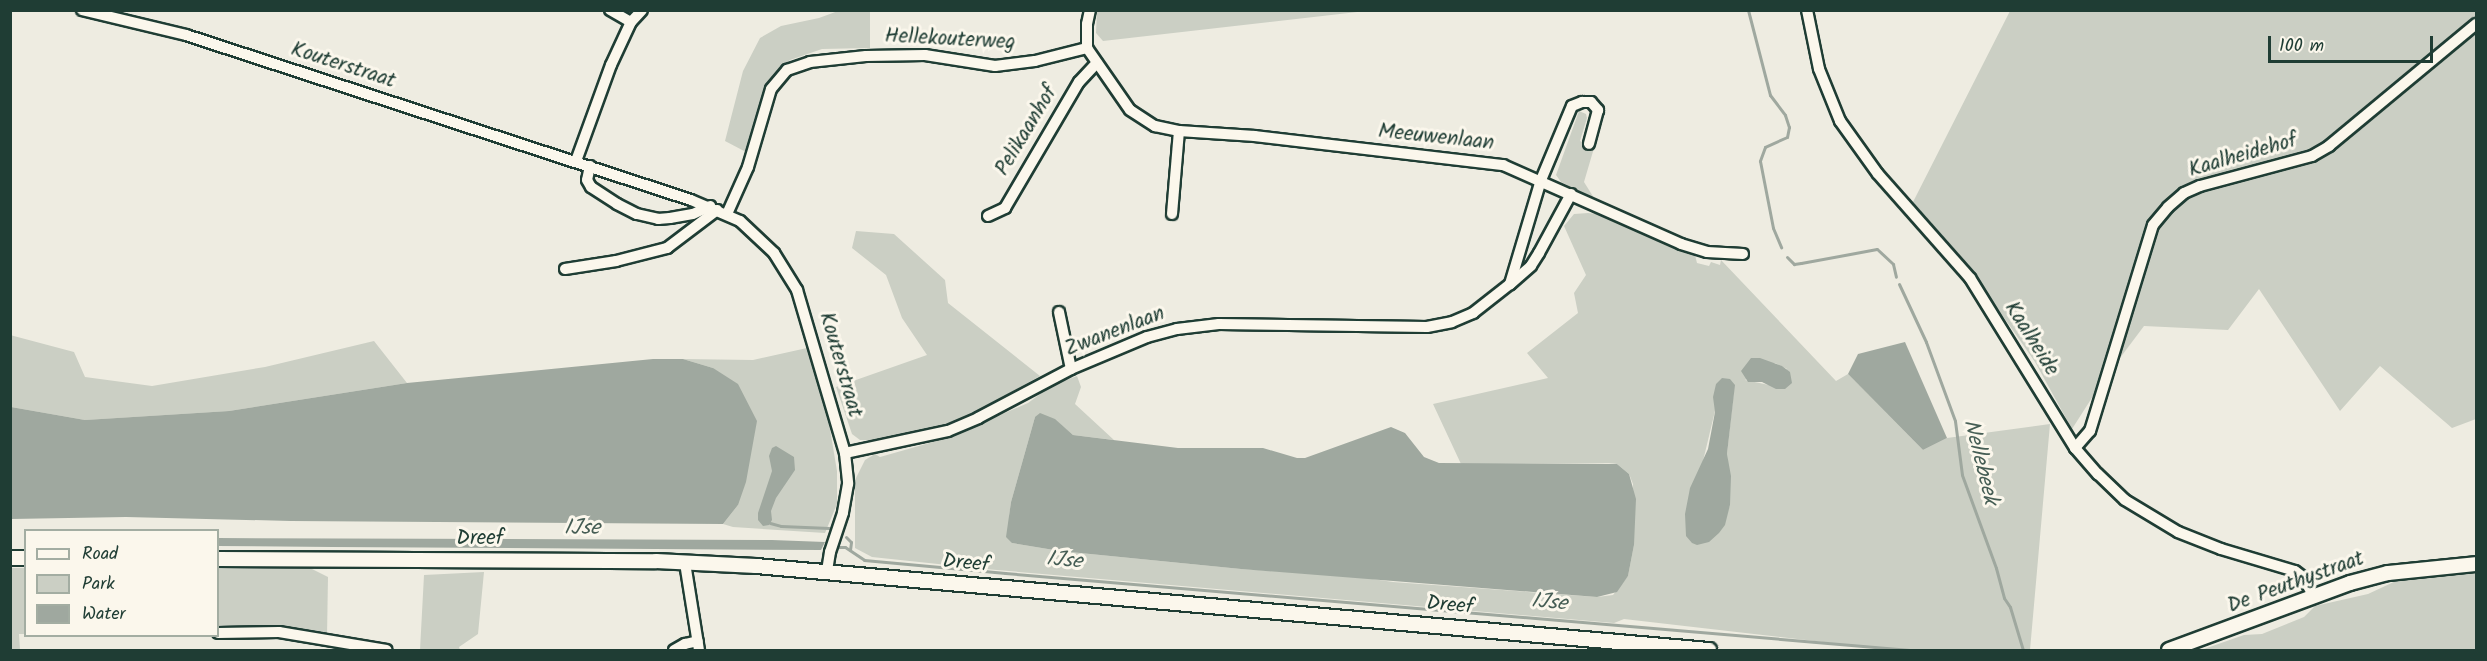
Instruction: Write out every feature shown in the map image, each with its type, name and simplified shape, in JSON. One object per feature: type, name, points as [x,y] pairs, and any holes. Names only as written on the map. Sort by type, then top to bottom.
[{"type":"main road","name":"Dreef","points":[[219,559],[685,563],[827,572],[1709,651]]},
{"type":"main road","name":"De Peuthystraat","points":[[2169,651],[2313,596],[2388,573],[2476,564]]},
{"type":"street","name":"Kouterstraat","points":[[82,10],[186,35],[576,160],[718,210],[764,242],[794,283],[815,343],[845,453],[848,484],[843,513],[827,572]]},
{"type":"street","points":[[610,10],[631,22]]},
{"type":"street","points":[[576,160],[611,65],[631,22],[642,10]]},
{"type":"street","points":[[1088,48],[1087,24],[1090,10]]},
{"type":"street","name":"Kaalheide","points":[[1807,10],[1819,69],[1840,121],[1878,174],[1970,278],[2075,448],[2125,500],[2152,519],[2221,549],[2295,571],[2303,577],[2313,596]]},
{"type":"street","name":"Kaalheidehof","points":[[2075,448],[2090,431],[2153,225],[2168,207],[2184,193],[2200,186],[2312,156],[2329,146],[2476,24]]},
{"type":"street","name":"Meeuwenlaan","points":[[1088,48],[1130,110],[1149,123],[1179,131],[1255,136],[1471,159],[1503,165],[1681,244],[1707,252],[1743,254]]},
{"type":"street","name":"Hellekouterweg","points":[[718,210],[748,167],[771,89],[787,70],[810,62],[866,56],[925,55],[995,66],[1035,61],[1088,48]]},
{"type":"street","name":"Pelikaanhof","points":[[988,216],[1005,208],[1079,82],[1097,63]]},
{"type":"street","points":[[1510,284],[1541,180],[1572,106],[1582,102],[1591,102],[1598,110],[1588,144]]},
{"type":"street","points":[[1172,214],[1179,131]]},
{"type":"street","points":[[590,166],[587,180],[591,187],[638,214],[658,219],[718,210]]},
{"type":"street","name":"Zwanenlaan","points":[[845,453],[948,431],[978,418],[1071,369],[1147,337],[1177,329],[1219,324],[1427,327],[1452,322],[1473,313],[1531,266],[1571,194]]},
{"type":"street","points":[[565,269],[616,261],[667,248],[718,210]]},
{"type":"street","points":[[1059,312],[1071,369]]},
{"type":"street","points":[[675,651],[685,644],[698,646],[685,563]]},
{"type":"street","points":[[219,633],[279,632],[386,651]]},
{"type":"green space","points":[[1097,10],[1366,11],[1103,41],[1096,33]]},
{"type":"green space","points":[[838,11],[870,11],[870,48],[822,49],[790,60],[769,80],[746,152],[725,141],[743,71],[760,38],[781,26],[819,18]]},
{"type":"green space","points":[[2010,11],[2476,11],[2476,419],[2452,428],[2380,366],[2340,411],[2259,289],[2228,330],[2144,326],[2102,382],[2072,429],[2035,362],[1960,255],[1913,202]]},
{"type":"green space","points":[[1579,111],[1586,114],[1587,118],[1580,141],[1594,148],[1584,182],[1594,198],[1561,182],[1556,175]]},
{"type":"green space","points":[[1574,214],[1605,215],[1695,255],[1697,263],[1709,266],[1711,262],[1720,265],[1721,260],[1836,381],[1848,374],[1923,450],[1947,438],[2050,424],[2030,650],[1892,650],[1624,619],[1614,623],[985,569],[872,557],[855,548],[855,480],[865,460],[875,454],[880,457],[947,438],[1028,403],[1051,386],[1077,376],[1081,387],[1075,404],[1114,440],[1073,435],[1054,419],[1035,417],[1011,502],[1009,517],[1012,543],[1060,551],[1241,569],[1345,575],[1393,582],[1597,597],[1613,595],[1628,576],[1634,545],[1633,484],[1629,474],[1617,464],[1609,463],[1461,464],[1433,404],[1548,378],[1527,353],[1578,313],[1574,293],[1586,275],[1564,226]],"holes":[[[1775,363],[1787,369],[1769,385],[1745,380]],[[1734,390],[1727,454],[1730,505],[1727,513],[1703,461],[1715,411]]]},
{"type":"green space","points":[[856,231],[894,234],[945,280],[948,303],[1040,376],[959,421],[881,440],[860,440],[852,434],[836,387],[927,355],[902,318],[886,275],[852,248]]},
{"type":"green space","points":[[10,335],[74,352],[85,377],[152,386],[265,367],[374,341],[407,383],[229,411],[85,420],[11,407]]},
{"type":"green space","points":[[807,348],[829,423],[837,471],[837,504],[825,533],[733,527],[723,524],[738,505],[713,368],[683,359],[753,360]]},
{"type":"green space","points":[[11,568],[24,568],[24,634],[19,634],[20,650],[11,650]]},
{"type":"green space","points":[[219,568],[310,568],[328,577],[327,636],[219,631]]},
{"type":"green space","points":[[484,572],[478,634],[459,647],[460,650],[420,650],[424,575]]},
{"type":"green space","points":[[2476,573],[2476,650],[2201,650],[2244,635],[2262,634],[2304,617],[2315,606],[2368,594],[2398,580]]},
{"type":"water","points":[[1905,342],[1947,438],[1923,450],[1848,374],[1858,354]]},
{"type":"water","points":[[1751,358],[1760,358],[1782,366],[1790,372],[1792,383],[1785,389],[1776,389],[1762,382],[1748,382],[1741,371]]},
{"type":"water","points":[[653,359],[683,359],[713,368],[738,384],[757,421],[746,482],[738,505],[723,524],[291,521],[126,517],[11,519],[11,407],[85,420],[229,411],[407,383]]},
{"type":"water","points":[[1722,378],[1730,379],[1735,385],[1727,454],[1731,476],[1730,505],[1725,525],[1719,533],[1709,542],[1697,545],[1686,536],[1685,514],[1690,488],[1708,449],[1715,412],[1713,397],[1716,384]]},
{"type":"water","points":[[1040,413],[1055,419],[1073,435],[1178,448],[1263,448],[1297,458],[1305,458],[1391,427],[1405,433],[1424,457],[1439,463],[1617,464],[1629,474],[1636,499],[1634,545],[1628,576],[1617,592],[1597,597],[1241,569],[1060,551],[1012,543],[1006,537],[1011,502],[1035,417]]},
{"type":"water","points":[[776,446],[794,457],[795,470],[776,498],[771,511],[772,520],[769,525],[763,526],[758,520],[758,513],[772,471],[769,456],[772,448]]},
{"type":"water","points":[[219,538],[825,542],[821,550],[219,546]]},
{"type":"waterway","name":"Nellebeek","points":[[1748,10],[1770,95],[1785,115],[1789,127],[1787,137],[1765,147],[1760,161],[1773,228],[1781,247]]},
{"type":"waterway","name":"Nellebeek","points":[[1787,257],[1794,264],[1877,249],[1893,264],[1896,277]]},
{"type":"waterway","name":"Nellebeek","points":[[1899,284],[1926,342],[1955,421],[1962,475],[1996,568],[2004,598],[2010,607],[2023,650]]},
{"type":"waterway","points":[[770,523],[781,526],[829,528]]},
{"type":"waterway","points":[[846,537],[851,542],[850,550]]},
{"type":"waterway","name":"IJse","points":[[834,547],[845,547],[864,560],[1910,650]]},
{"type":"waterway","name":"IJse","points":[[2094,650],[2109,650]]}]
